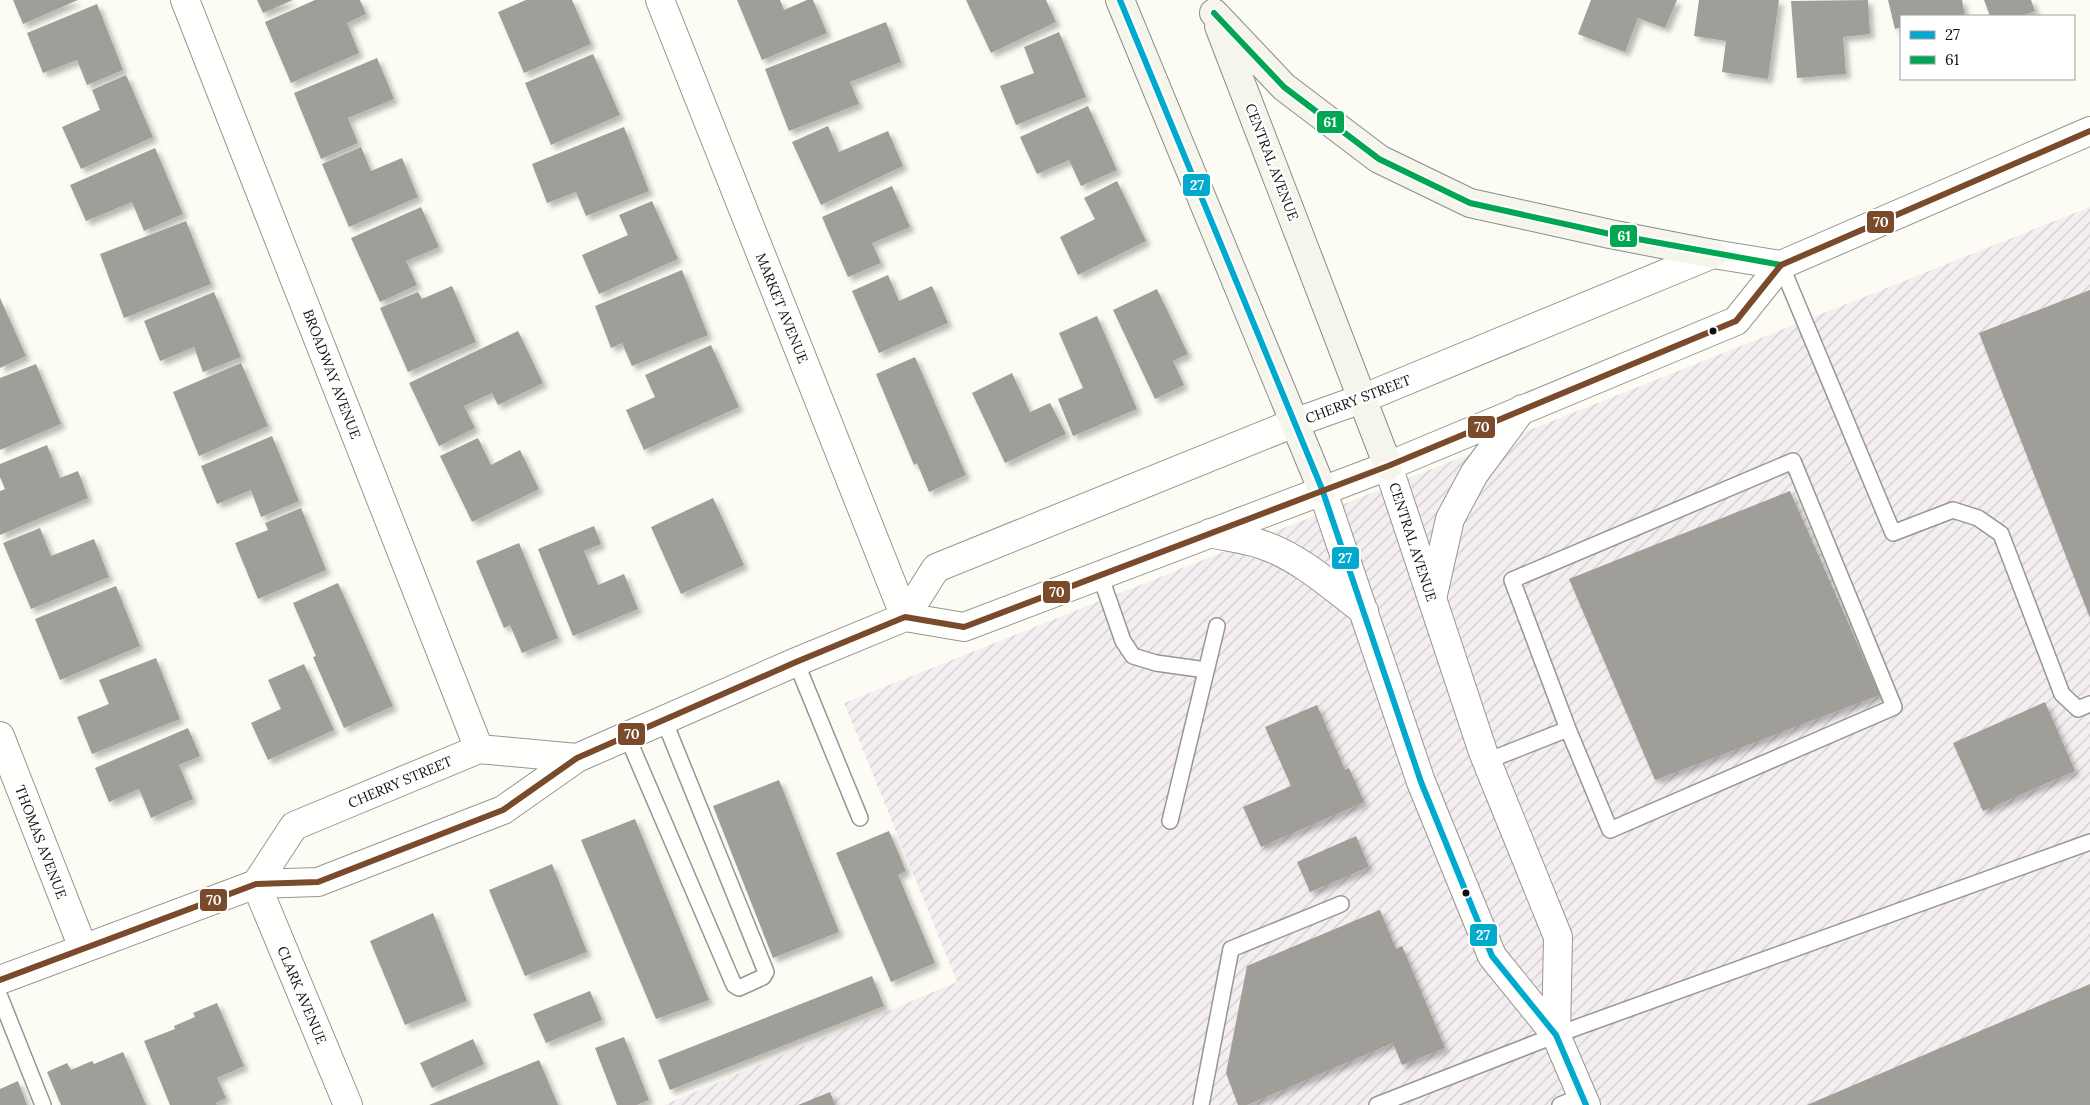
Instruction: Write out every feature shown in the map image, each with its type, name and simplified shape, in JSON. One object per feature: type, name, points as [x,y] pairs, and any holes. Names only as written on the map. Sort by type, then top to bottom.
[{"type":"main road","name":"CENTRAL AVENUE","points":[[1120,0],[1322,490]]},
{"type":"main road","name":"CENTRAL AVENUE","points":[[1211,6],[1364,398],[1388,466]]},
{"type":"main road","points":[[1211,6],[1284,87],[1379,159],[1470,203],[1610,234],[1713,254]]},
{"type":"street","name":"BROADWAY AVENUE","points":[[186,0],[479,749]]},
{"type":"street","name":"MARKET AVENUE","points":[[660,0],[905,617]]},
{"type":"street","points":[[905,617],[964,627],[1388,466],[1736,321],[1781,265],[2090,130]]},
{"type":"street","name":"CHERRY STREET","points":[[0,980],[256,884],[318,882],[503,810],[577,758],[796,662],[905,617],[936,568],[1294,423],[1364,398],[1713,254]]},
{"type":"street","points":[[1713,254],[1781,265]]},
{"type":"street","points":[[1432,599],[1450,519],[1474,474],[1523,409]]},
{"type":"street","name":"CENTRAL AVENUE","points":[[1388,466],[1487,761],[1558,937],[1556,1035],[1576,1102]]},
{"type":"street","name":"CENTRAL AVENUE","points":[[1322,490],[1421,782],[1492,956],[1556,1035]]},
{"type":"street","points":[[1210,533],[1263,545],[1287,556],[1313,572],[1364,611]]},
{"type":"street","name":"THOMAS AVENUE","points":[[0,736],[83,948]]},
{"type":"street","name":"CHERRY STREET","points":[[256,884],[294,826],[479,749],[577,758]]},
{"type":"street","name":"CLARK AVENUE","points":[[256,884],[348,1105]]},
{"type":"lane","points":[[1781,265],[1893,533],[1953,510],[1978,518],[2000,534],[2062,694],[2078,709],[2090,704]]},
{"type":"lane","points":[[1793,462],[1894,707],[1610,830],[1568,729],[1512,580],[1793,462]]},
{"type":"lane","points":[[1100,575],[1123,641],[1133,656],[1156,664],[1206,670]]},
{"type":"lane","points":[[1170,821],[1217,626]]},
{"type":"lane","points":[[796,662],[860,818]]},
{"type":"lane","points":[[627,736],[734,985],[739,988],[763,978],[766,972],[664,720]]},
{"type":"lane","points":[[1487,761],[1568,729]]},
{"type":"lane","points":[[1377,1105],[1556,1035],[1971,887],[2090,842]]},
{"type":"lane","points":[[1201,1105],[1231,949],[1341,904]]},
{"type":"lane","points":[[0,997],[43,1105]]},
{"type":"shaded area","points":[[2090,207],[2090,1105],[664,1105],[957,982],[844,703]]},
{"type":"building","points":[[13,0],[78,0],[23,24]]},
{"type":"building","points":[[257,0],[293,0],[263,13]]},
{"type":"building","points":[[315,0],[360,0],[366,14],[347,23],[359,53],[291,83],[265,22]]},
{"type":"building","points":[[526,0],[572,0],[591,44],[524,73],[498,12]]},
{"type":"building","points":[[737,0],[780,0],[784,10],[807,0],[813,0],[827,33],[762,60]]},
{"type":"building","points":[[966,0],[1046,0],[1056,22],[991,53]]},
{"type":"building","points":[[1591,0],[1677,0],[1665,28],[1638,18],[1625,52],[1578,34]]},
{"type":"building","points":[[1699,0],[1779,0],[1768,79],[1722,72],[1726,41],[1694,36]]},
{"type":"building","points":[[1868,0],[1870,34],[1843,37],[1846,74],[1797,78],[1791,1]]},
{"type":"building","points":[[1888,0],[1962,0],[1965,15],[1900,15],[1900,27],[1895,29]]},
{"type":"building","points":[[1984,0],[2031,0],[2035,11],[2025,15],[1990,15]]},
{"type":"building","points":[[97,4],[123,70],[87,85],[77,60],[43,73],[27,33]]},
{"type":"building","points":[[886,22],[901,62],[850,82],[859,104],[789,131],[765,69]]},
{"type":"building","points":[[1059,32],[1086,97],[1016,125],[1000,86],[1034,73],[1024,47]]},
{"type":"building","points":[[593,54],[620,115],[551,145],[525,83]]},
{"type":"building","points":[[377,58],[394,99],[348,118],[358,143],[321,159],[294,93]]},
{"type":"building","points":[[126,75],[153,137],[81,169],[62,127],[100,110],[92,90]]},
{"type":"building","points":[[1088,106],[1117,170],[1081,186],[1069,160],[1037,174],[1020,137]]},
{"type":"building","points":[[828,126],[839,152],[888,131],[903,166],[821,205],[792,142]]},
{"type":"building","points":[[624,127],[649,191],[586,216],[576,192],[547,203],[532,164]]},
{"type":"building","points":[[361,147],[371,171],[402,158],[418,197],[349,227],[322,164]]},
{"type":"building","points":[[155,148],[183,214],[144,231],[132,202],[86,221],[70,185]]},
{"type":"building","points":[[1117,181],[1146,241],[1078,275],[1060,237],[1095,219],[1084,198]]},
{"type":"building","points":[[892,186],[910,227],[872,243],[881,263],[848,277],[822,217]]},
{"type":"building","points":[[652,201],[678,259],[599,294],[582,255],[628,235],[619,215]]},
{"type":"building","points":[[421,207],[439,247],[406,261],[417,285],[380,302],[351,238]]},
{"type":"building","points":[[186,221],[211,284],[124,318],[100,254]]},
{"type":"building","points":[[682,270],[708,335],[632,366],[622,343],[611,348],[595,306]]},
{"type":"building","points":[[888,275],[899,301],[932,286],[948,323],[879,353],[852,291]]},
{"type":"building","points":[[452,286],[476,342],[408,372],[380,308],[418,292],[422,299]]},
{"type":"building","points":[[1157,289],[1188,354],[1173,361],[1184,385],[1155,399],[1113,310]]},
{"type":"building","points":[[2090,290],[2090,618],[1979,333]]},
{"type":"building","points":[[214,292],[241,357],[203,372],[194,347],[160,361],[144,321]]},
{"type":"building","points":[[0,298],[26,356],[0,368]]},
{"type":"building","points":[[1097,316],[1137,409],[1073,436],[1058,399],[1083,388],[1059,333]]},
{"type":"building","points":[[518,331],[543,383],[498,405],[492,393],[464,406],[475,428],[439,446],[409,383]]},
{"type":"building","points":[[711,345],[739,407],[644,450],[626,410],[655,397],[645,375]]},
{"type":"building","points":[[915,357],[966,475],[929,492],[917,463],[914,465],[876,374]]},
{"type":"building","points":[[241,363],[268,426],[199,456],[173,392]]},
{"type":"building","points":[[36,364],[61,424],[0,450],[0,378]]},
{"type":"building","points":[[1012,373],[1030,412],[1050,403],[1066,434],[1005,463],[972,393]]},
{"type":"building","points":[[272,436],[299,501],[261,517],[251,490],[217,504],[201,466]]},
{"type":"building","points":[[478,438],[491,465],[520,450],[539,489],[472,522],[440,456]]},
{"type":"building","points":[[47,445],[60,478],[78,471],[88,498],[0,535],[0,491],[5,489],[0,477],[0,464]]},
{"type":"building","points":[[1790,491],[1880,695],[1655,780],[1569,579]]},
{"type":"building","points":[[713,498],[744,565],[681,594],[651,527]]},
{"type":"building","points":[[301,508],[326,570],[258,599],[235,543],[268,530],[265,523]]},
{"type":"building","points":[[594,526],[601,544],[584,551],[598,585],[624,574],[638,609],[573,636],[538,549]]},
{"type":"building","points":[[40,528],[51,556],[94,539],[109,577],[31,609],[3,543]]},
{"type":"building","points":[[519,543],[558,638],[522,653],[510,625],[504,628],[476,561]]},
{"type":"building","points":[[338,583],[393,706],[344,728],[313,657],[316,656],[293,603]]},
{"type":"building","points":[[116,586],[140,646],[60,680],[35,619]]},
{"type":"building","points":[[156,658],[180,719],[92,754],[77,717],[109,704],[99,680]]},
{"type":"building","points":[[304,664],[334,730],[268,760],[251,723],[281,709],[268,680]]},
{"type":"building","points":[[2045,702],[2075,771],[1983,811],[1953,743]]},
{"type":"building","points":[[1317,705],[1345,770],[1349,768],[1364,802],[1261,847],[1243,807],[1291,786],[1265,727]]},
{"type":"building","points":[[188,728],[200,756],[179,765],[193,799],[151,818],[139,789],[109,802],[95,768]]},
{"type":"building","points":[[779,780],[839,932],[773,958],[713,806]]},
{"type":"building","points":[[635,819],[709,1000],[656,1019],[581,840]]},
{"type":"building","points":[[889,831],[906,871],[898,875],[935,963],[891,982],[836,853]]},
{"type":"building","points":[[1356,836],[1369,867],[1310,892],[1297,862]]},
{"type":"building","points":[[552,864],[587,952],[525,976],[489,890]]},
{"type":"building","points":[[1380,910],[1396,949],[1402,946],[1445,1048],[1402,1065],[1393,1043],[1247,1105],[1238,1105],[1226,1073],[1247,966]]},
{"type":"building","points":[[433,913],[467,1001],[405,1025],[370,941]]},
{"type":"building","points":[[872,976],[884,1006],[670,1090],[658,1060]]},
{"type":"building","points":[[2090,984],[2090,1105],[1807,1105]]},
{"type":"building","points":[[590,991],[602,1020],[546,1043],[533,1014]]},
{"type":"building","points":[[217,1003],[244,1066],[217,1078],[226,1098],[216,1103],[217,1105],[170,1105],[144,1041],[175,1029],[174,1026],[195,1017],[193,1013]]},
{"type":"building","points":[[624,1037],[649,1100],[637,1105],[617,1105],[595,1048]]},
{"type":"building","points":[[473,1039],[484,1064],[432,1088],[420,1063]]},
{"type":"building","points":[[123,1052],[146,1105],[61,1105],[47,1072],[67,1063],[71,1070],[92,1061],[94,1064]]},
{"type":"building","points":[[539,1060],[558,1105],[429,1105]]},
{"type":"building","points":[[18,1081],[27,1105],[0,1105],[0,1089]]},
{"type":"building","points":[[830,1092],[835,1105],[798,1105]]},
{"type":"transit line","name":"27","points":[[1120,0],[1322,489],[1421,782],[1492,956],[1556,1035],[1586,1105]]},
{"type":"transit line","name":"61","points":[[1214,13],[1284,87],[1379,159],[1470,203],[1610,234],[1781,265]]},
{"type":"transit line","name":"70","points":[[0,980],[256,884],[318,882],[503,810],[577,758],[796,662],[905,617],[964,627],[1388,466],[1736,321],[1781,265],[2090,131]]}]
